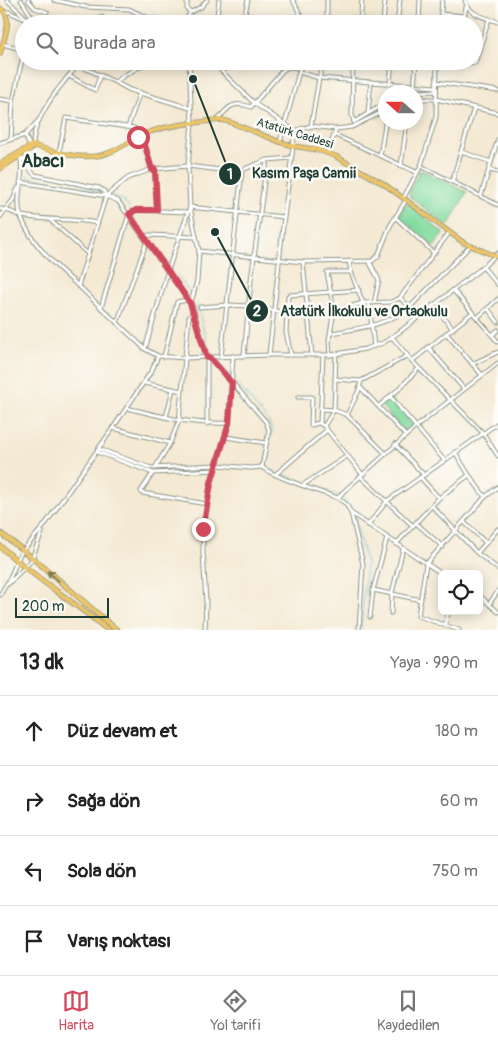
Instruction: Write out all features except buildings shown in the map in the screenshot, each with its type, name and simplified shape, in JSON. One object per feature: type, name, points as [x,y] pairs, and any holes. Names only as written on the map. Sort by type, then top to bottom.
[{"type":"highway","points":[[0,533],[32,556],[72,593],[118,630]]},
{"type":"highway","points":[[0,546],[16,561],[64,595],[108,630]]},
{"type":"main road","points":[[0,8],[6,12],[8,20],[0,52]]},
{"type":"main road","name":"Atatürk Caddesi","points":[[32,147],[79,156],[101,156],[155,130],[218,120],[227,121],[280,142],[328,153],[406,198],[449,233],[470,246],[497,255]]},
{"type":"main road","points":[[0,169],[32,147]]},
{"type":"main road","points":[[0,164],[14,158]]},
{"type":"street","points":[[7,0],[26,15]]},
{"type":"street","points":[[21,0],[28,15]]},
{"type":"street","points":[[28,0],[36,8],[47,12]]},
{"type":"street","points":[[54,0],[86,7],[129,9],[142,15]]},
{"type":"street","points":[[187,0],[187,9],[190,12]]},
{"type":"street","points":[[190,12],[201,7],[207,0]]},
{"type":"street","points":[[217,15],[219,0]]},
{"type":"street","points":[[245,15],[248,0]]},
{"type":"street","points":[[293,0],[300,15]]},
{"type":"street","points":[[327,0],[327,15]]},
{"type":"street","points":[[361,15],[362,0]]},
{"type":"street","points":[[384,15],[385,0]]},
{"type":"street","points":[[398,15],[400,0]]},
{"type":"street","points":[[419,15],[420,0]]},
{"type":"street","points":[[442,0],[441,14],[452,15]]},
{"type":"street","points":[[464,15],[465,0]]},
{"type":"street","points":[[466,7],[479,15]]},
{"type":"street","points":[[6,12],[19,15]]},
{"type":"street","points":[[483,17],[498,22]]},
{"type":"street","points":[[483,38],[489,19]]},
{"type":"street","points":[[2,44],[15,48]]},
{"type":"street","points":[[11,139],[13,101],[20,70]]},
{"type":"street","points":[[0,143],[25,135],[41,117],[51,100],[74,70]]},
{"type":"street","points":[[89,70],[140,92],[190,108]]},
{"type":"street","points":[[115,82],[133,70]]},
{"type":"street","points":[[164,357],[178,302],[189,300],[193,297],[197,282],[199,250],[190,207],[188,166],[192,124],[189,70]]},
{"type":"street","points":[[220,70],[254,103],[295,131],[310,126],[336,129],[352,127],[378,114]]},
{"type":"street","points":[[218,120],[230,107],[236,104],[251,107],[283,70]]},
{"type":"street","points":[[280,142],[300,70],[319,78],[407,85]]},
{"type":"street","points":[[310,126],[321,70]]},
{"type":"street","points":[[353,70],[352,115],[354,122]]},
{"type":"street","points":[[390,83],[391,70]]},
{"type":"street","points":[[415,85],[416,70]]},
{"type":"street","points":[[199,250],[303,262],[374,260],[378,256],[395,217],[406,198],[416,172],[421,166],[436,118],[437,70]]},
{"type":"street","points":[[69,76],[95,90],[100,76]]},
{"type":"street","points":[[368,113],[371,82]]},
{"type":"street","points":[[436,82],[498,91]]},
{"type":"street","points":[[423,87],[436,89]]},
{"type":"street","points":[[423,91],[436,89]]},
{"type":"street","points":[[128,127],[140,92]]},
{"type":"street","points":[[0,99],[13,101]]},
{"type":"street","points":[[423,99],[436,99],[498,113]]},
{"type":"street","points":[[352,127],[354,122],[378,107]]},
{"type":"street","points":[[452,182],[474,108]]},
{"type":"street","points":[[32,147],[41,117]]},
{"type":"street","points":[[59,152],[66,118],[137,129],[142,135],[153,169],[157,210]]},
{"type":"street","points":[[328,153],[336,129]]},
{"type":"street","points":[[380,156],[384,130]]},
{"type":"street","points":[[401,166],[406,130]]},
{"type":"street","points":[[269,354],[295,131]]},
{"type":"street","points":[[25,135],[32,147]]},
{"type":"street","points":[[334,135],[416,172]]},
{"type":"street","points":[[482,196],[498,139]]},
{"type":"street","points":[[462,152],[491,162]]},
{"type":"street","points":[[19,155],[25,160],[31,172],[36,175],[101,189],[106,196]]},
{"type":"street","points":[[19,155],[21,168],[19,205],[20,215],[26,227],[42,249],[78,286],[145,348],[158,356],[209,358],[269,354],[330,355],[374,346],[392,337],[497,255]]},
{"type":"street","points":[[14,158],[21,168]]},
{"type":"street","points":[[78,286],[106,196],[128,178],[153,169],[188,166],[235,172],[242,171],[266,160],[291,158]]},
{"type":"street","points":[[244,356],[266,160]]},
{"type":"street","points":[[421,166],[498,205]]},
{"type":"street","points":[[489,170],[498,172]]},
{"type":"street","points":[[221,357],[242,171]]},
{"type":"street","points":[[20,184],[106,196],[118,201],[129,214],[189,300],[194,311],[209,358],[207,424]]},
{"type":"street","points":[[0,217],[13,200],[20,184]]},
{"type":"street","points":[[145,348],[168,270],[190,207]]},
{"type":"street","points":[[190,207],[284,217]]},
{"type":"street","points":[[0,209],[6,209],[20,215],[50,219],[75,219],[97,223]]},
{"type":"street","points":[[101,308],[129,214],[136,210],[187,212]]},
{"type":"street","points":[[395,217],[434,253]]},
{"type":"street","points":[[50,219],[88,254]]},
{"type":"street","points":[[200,308],[228,305],[249,306],[286,313],[309,313],[334,310],[363,303],[391,302],[400,298],[449,233]]},
{"type":"street","points":[[144,237],[196,237]]},
{"type":"street","points":[[118,323],[147,242]]},
{"type":"street","points":[[331,333],[388,321],[410,307],[470,246]]},
{"type":"street","points":[[349,261],[351,272],[363,303]]},
{"type":"street","points":[[369,261],[379,280],[374,303]]},
{"type":"street","points":[[303,262],[312,355]]},
{"type":"street","points":[[482,268],[498,285]]},
{"type":"street","points":[[330,355],[328,347],[334,310],[327,272],[351,272]]},
{"type":"street","points":[[291,355],[286,332],[288,296],[359,290]]},
{"type":"street","points":[[453,290],[498,342]]},
{"type":"street","points":[[400,298],[419,316]]},
{"type":"street","points":[[477,318],[498,299]]},
{"type":"street","points":[[369,303],[374,346]]},
{"type":"street","points":[[433,305],[452,328]]},
{"type":"street","points":[[488,309],[498,322]]},
{"type":"street","points":[[154,469],[170,443],[178,421],[189,317],[194,311]]},
{"type":"street","points":[[412,361],[472,313]]},
{"type":"street","points":[[492,335],[498,330]]},
{"type":"street","points":[[446,334],[482,375]]},
{"type":"street","points":[[392,337],[407,356],[483,433],[498,456]]},
{"type":"street","points":[[428,348],[464,389]]},
{"type":"street","points":[[472,364],[498,352]]},
{"type":"street","points":[[324,426],[334,410],[336,354]]},
{"type":"street","points":[[320,424],[323,355]]},
{"type":"street","points":[[1,594],[16,561],[44,526],[98,450],[144,383],[158,356]]},
{"type":"street","points":[[206,630],[202,540],[207,504],[229,423],[233,356]]},
{"type":"street","points":[[335,379],[361,381],[407,356]]},
{"type":"street","points":[[209,358],[266,422],[269,430],[262,467]]},
{"type":"street","points":[[338,498],[395,444],[498,363]]},
{"type":"street","points":[[379,406],[419,368]]},
{"type":"street","points":[[347,415],[361,388],[361,381]]},
{"type":"street","points":[[144,383],[182,391]]},
{"type":"street","points":[[361,388],[406,436]]},
{"type":"street","points":[[166,417],[173,390]]},
{"type":"street","points":[[390,396],[444,460]]},
{"type":"street","points":[[298,397],[312,397],[311,425],[320,424],[324,426],[361,475],[387,501],[443,547]]},
{"type":"street","points":[[127,408],[178,421],[207,424],[229,423]]},
{"type":"street","points":[[321,409],[334,410],[347,415],[385,453]]},
{"type":"street","points":[[368,525],[387,501],[498,423]]},
{"type":"street","points":[[113,428],[170,443]]},
{"type":"street","points":[[276,475],[327,430]]},
{"type":"street","points":[[226,437],[266,443]]},
{"type":"street","points":[[395,444],[424,474]]},
{"type":"street","points":[[98,450],[154,469],[217,464],[251,468],[262,467],[276,475],[338,498],[346,504],[351,513],[363,564],[358,630]]},
{"type":"street","points":[[98,450],[153,473],[215,470]]},
{"type":"street","points":[[455,452],[485,497]]},
{"type":"street","points":[[303,485],[346,456]]},
{"type":"street","points":[[153,473],[142,492],[207,504]]},
{"type":"street","points":[[396,544],[439,498],[469,475]]},
{"type":"street","points":[[420,477],[439,498]]},
{"type":"street","points":[[460,630],[418,616],[426,564],[443,547],[485,497],[498,487]]},
{"type":"street","points":[[432,506],[477,553],[498,570]]},
{"type":"street","points":[[351,513],[438,572]]},
{"type":"street","points":[[464,522],[486,543]]},
{"type":"street","points":[[1,594],[25,568],[44,526]]},
{"type":"street","points":[[477,553],[498,529]]},
{"type":"street","points":[[370,617],[373,590],[387,538]]},
{"type":"street","points":[[391,613],[392,593],[403,549]]},
{"type":"street","points":[[373,590],[421,600]]},
{"type":"street","points":[[489,604],[498,591]]},
{"type":"street","points":[[483,599],[498,612]]},
{"type":"street","points":[[444,624],[447,615]]},
{"type":"green space","points":[[419,171],[423,171],[467,192],[448,226],[410,197],[409,193]]},
{"type":"green space","points":[[408,203],[443,233],[434,247],[399,216]]},
{"type":"green space","points":[[390,398],[413,425],[404,432],[381,405]]},
{"type":"waterway","points":[[26,176],[103,192]]},
{"type":"waterway","points":[[111,195],[122,199],[129,208]]},
{"type":"waterway","points":[[132,216],[144,234]]},
{"type":"waterway","points":[[146,238],[169,264]]},
{"type":"waterway","points":[[172,268],[192,296]]},
{"type":"waterway","points":[[197,305],[208,347],[213,355]]},
{"type":"waterway","points":[[217,360],[231,376]]},
{"type":"waterway","points":[[233,379],[268,421],[272,430],[265,466],[276,472]]},
{"type":"waterway","points":[[281,474],[303,482]]},
{"type":"waterway","points":[[308,484],[339,496]]},
{"type":"waterway","points":[[342,498],[354,512]]},
{"type":"waterway","points":[[355,518],[366,564],[361,630]]},
{"type":"place","name":"Kasım Paşa Camii","points":[[193,79]]},
{"type":"place","name":"Atatürk İlkokulu ve Ortaokulu","points":[[215,232]]},
{"type":"district","name":"Abacı","points":[[43,161]]},
{"type":"route","points":[[138,137],[142,135],[152,170],[155,169],[157,210],[136,210],[129,214],[190,303],[207,358],[210,358],[232,383],[229,423],[211,483],[203,529]]}]
